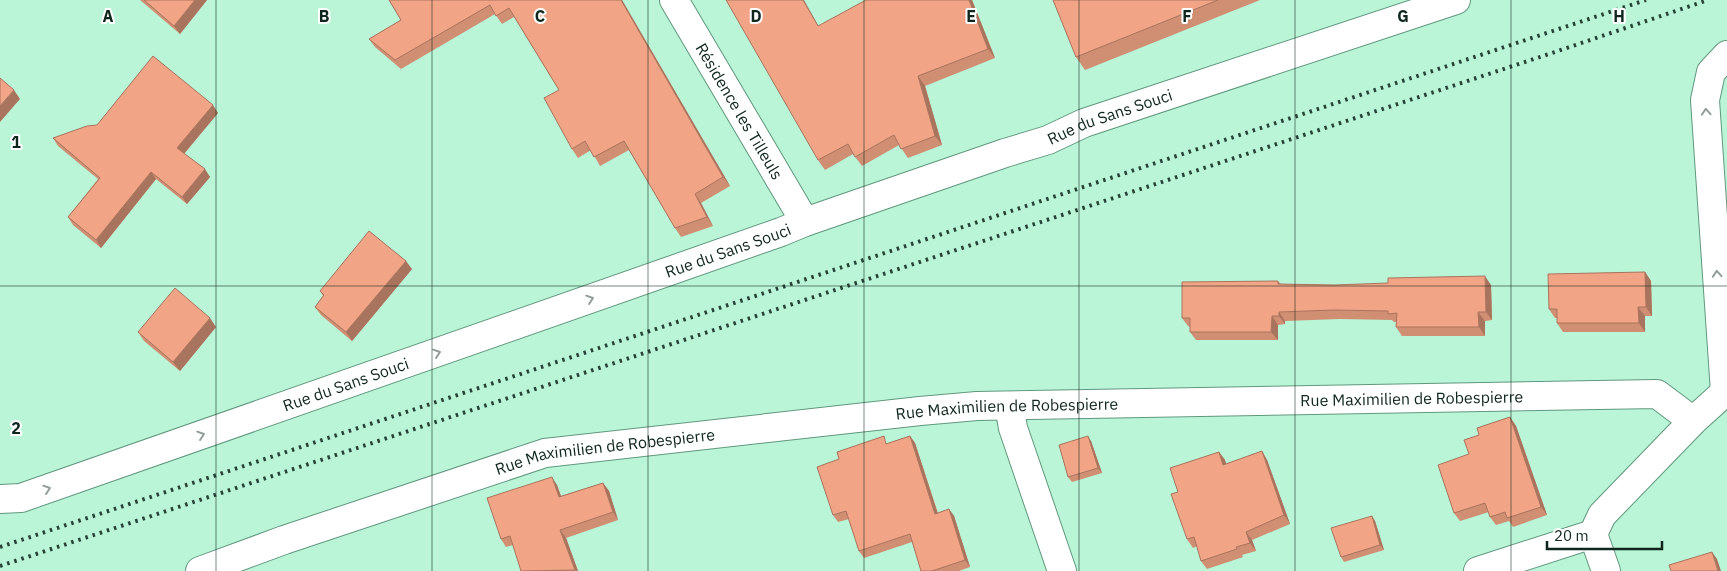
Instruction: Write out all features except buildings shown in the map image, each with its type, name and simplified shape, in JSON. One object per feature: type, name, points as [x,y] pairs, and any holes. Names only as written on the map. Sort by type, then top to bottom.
[{"type":"street","name":"Résidence les Tilleuls","points":[[674,0],[804,222]]},
{"type":"street","name":"Rue du Sans Souci","points":[[0,499],[21,498],[772,236],[804,222],[1004,153],[1048,140],[1084,123],[1456,0]]},
{"type":"street","points":[[1606,571],[1594,534],[1602,515],[1693,421],[1726,392],[1705,100],[1711,72],[1727,55]]},
{"type":"street","name":"Rue Maximilien de Robespierre","points":[[200,571],[284,540],[545,453],[920,411],[977,406],[1657,394],[1693,421]]},
{"type":"street","points":[[1008,406],[1013,428],[1062,571]]},
{"type":"street","points":[[1478,571],[1594,534]]},
{"type":"railway","points":[[0,547],[1646,0]]},
{"type":"railway","points":[[0,566],[1708,0]]}]
